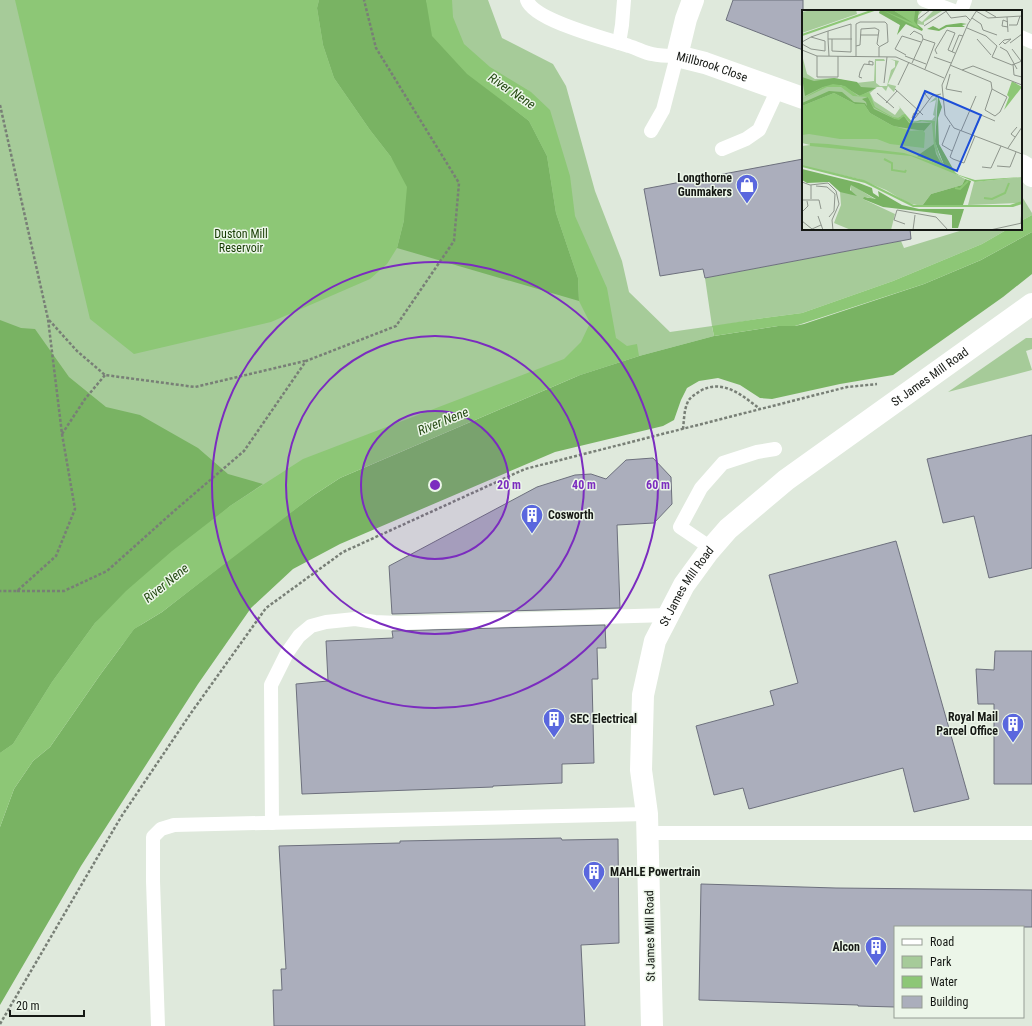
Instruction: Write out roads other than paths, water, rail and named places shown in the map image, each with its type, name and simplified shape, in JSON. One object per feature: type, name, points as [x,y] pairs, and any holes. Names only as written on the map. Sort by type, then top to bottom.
[{"type":"street","name":"Millbrook Close","points":[[693,0],[686,19],[677,56],[705,63],[802,98]]},
{"type":"street","points":[[1022,166],[1026,168],[1032,176]]},
{"type":"street","name":"St James Mill Road","points":[[652,1026],[647,823],[641,770],[642,695],[655,641],[668,615],[684,585],[711,548],[728,529],[786,480],[1032,304]]},
{"type":"lane","points":[[528,0],[529,4],[543,16],[574,29],[651,54],[677,56],[662,110],[651,131]]},
{"type":"lane","points":[[619,43],[624,0]]},
{"type":"lane","points":[[924,0],[951,10]]},
{"type":"lane","points":[[961,10],[965,0]]},
{"type":"lane","points":[[1022,37],[1032,42]]},
{"type":"lane","points":[[722,149],[746,139],[759,130],[778,89]]},
{"type":"lane","points":[[711,548],[680,527],[701,488],[723,463],[757,452],[775,449]]},
{"type":"lane","points":[[272,823],[271,685],[287,653],[299,636],[311,626],[326,622],[355,619],[398,623],[668,615]]},
{"type":"lane","points":[[158,1026],[153,837],[161,829],[174,825],[272,823],[647,823],[1032,834]]},
{"type":"water","name":"Duston Mill Reservoir","points":[[15,0],[319,0],[317,8],[323,45],[334,78],[370,130],[391,157],[407,187],[404,220],[397,248],[387,264],[370,279],[271,322],[134,354],[90,319]]},
{"type":"water","name":"River Nene","points":[[426,0],[452,0],[453,17],[464,44],[490,67],[531,92],[550,110],[570,176],[575,216],[607,288],[616,338],[627,346],[637,344],[639,356],[580,375],[340,478],[314,495],[162,612],[134,629],[50,747],[33,761],[14,789],[0,827],[0,753],[13,744],[52,682],[95,623],[126,591],[172,551],[230,506],[303,459],[564,359],[581,342],[590,323],[579,301],[578,278],[556,213],[547,156],[529,121],[467,74],[432,36]]},
{"type":"water","points":[[1032,215],[1032,232],[981,260],[924,284],[795,326],[778,326],[714,336],[712,326],[802,313],[893,281],[982,244],[1006,230],[1022,230],[1022,220]]},
{"type":"place","name":"Longthorne Gunmakers","points":[[747,204]]},
{"type":"place","name":"Cosworth","points":[[532,534]]},
{"type":"place","name":"SEC Electrical","points":[[554,738]]},
{"type":"place","name":"Royal Mail Parcel Office","points":[[1013,744]]},
{"type":"place","name":"MAHLE Powertrain","points":[[594,892]]},
{"type":"place","name":"Alcon","points":[[876,966]]}]
